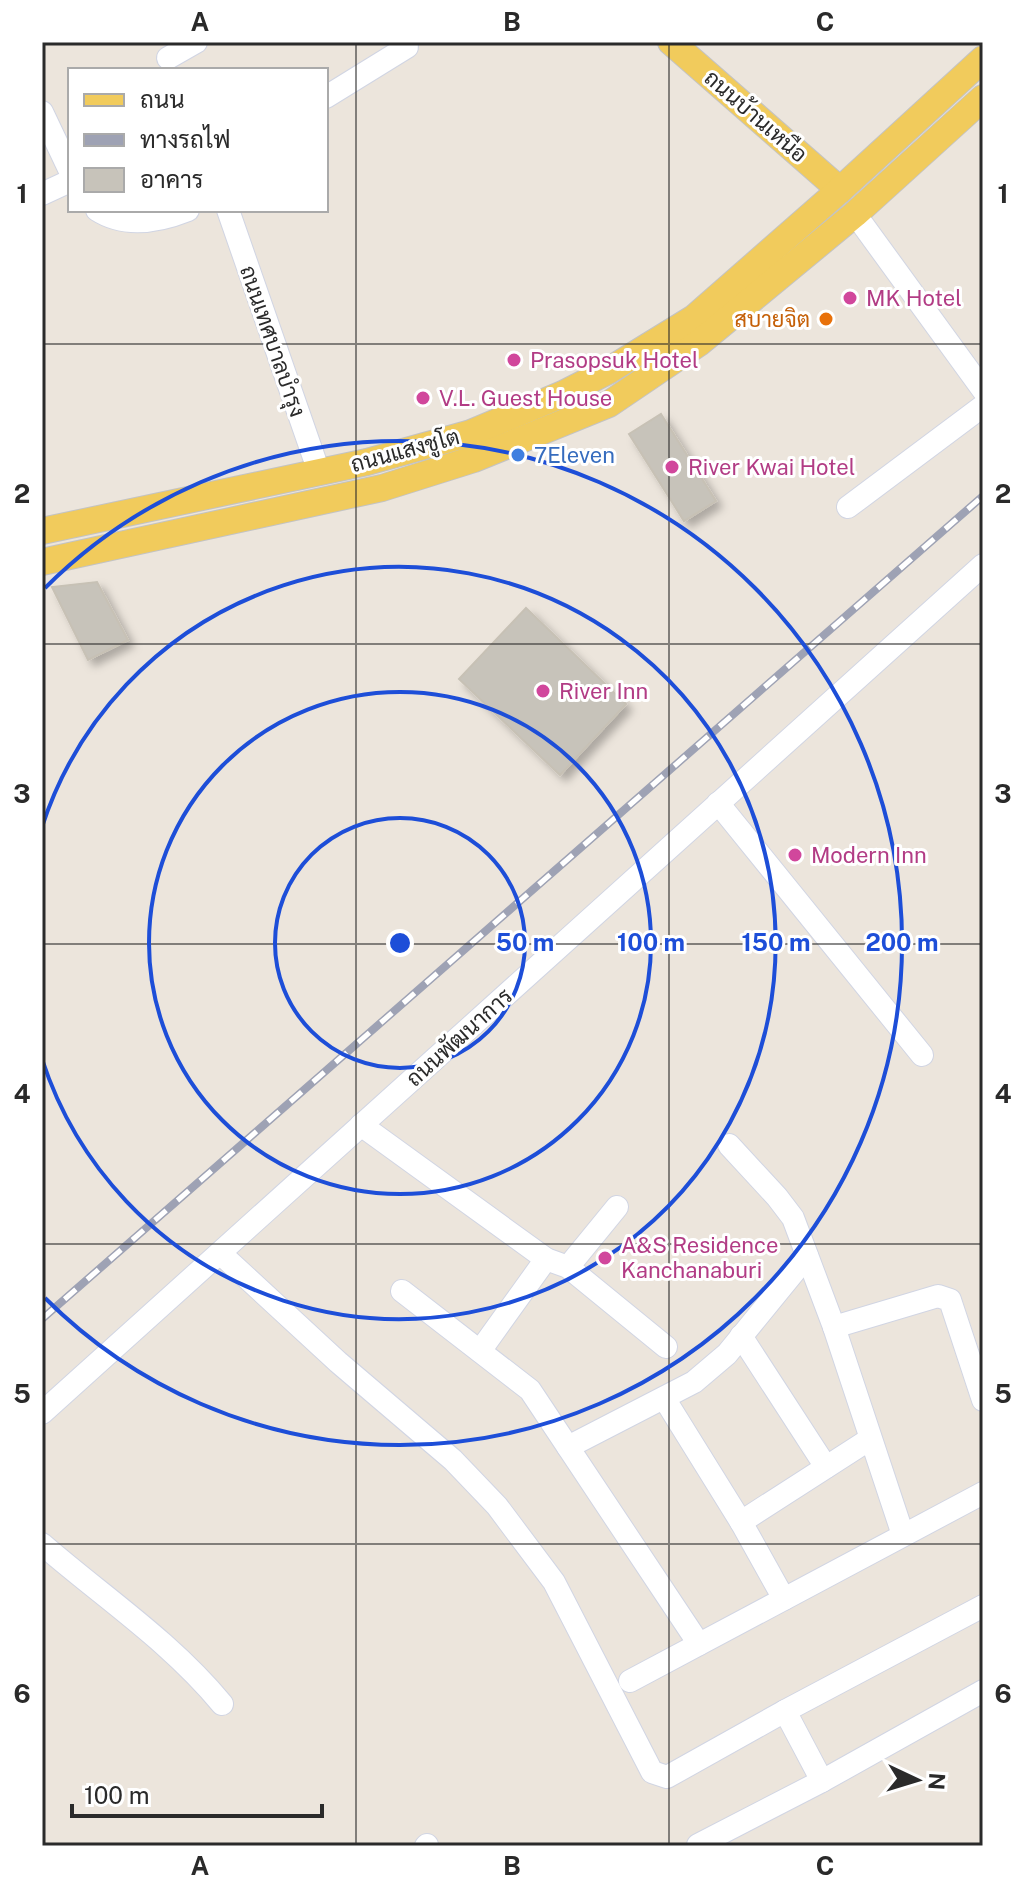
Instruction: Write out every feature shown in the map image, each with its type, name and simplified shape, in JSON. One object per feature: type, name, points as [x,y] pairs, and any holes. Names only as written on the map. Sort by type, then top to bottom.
[{"type":"main road","name":"ถนนบ้านเหนือ","points":[[671,42],[840,190]]},
{"type":"main road","name":"ถนนแสงชูโต","points":[[42,562],[382,488],[474,459],[541,419],[608,371],[694,318],[983,59]]},
{"type":"main road","name":"ถนนแสงชูโต","points":[[42,531],[367,462],[471,433],[609,404],[699,343],[855,214],[983,98]]},
{"type":"street","points":[[168,57],[196,42]]},
{"type":"street","points":[[328,96],[407,47]]},
{"type":"street","points":[[42,112],[68,167]]},
{"type":"street","points":[[42,194],[68,182]]},
{"type":"street","points":[[101,212],[118,221],[144,222],[181,212]]},
{"type":"street","name":"ถนนเทศบาลบำรุง","points":[[229,212],[319,472]]},
{"type":"street","points":[[855,214],[983,390]]},
{"type":"street","points":[[848,507],[983,406]]},
{"type":"street","name":"ถนนพัฒนาการ","points":[[42,1413],[983,565]]},
{"type":"street","points":[[718,803],[922,1055]]},
{"type":"street","points":[[361,1125],[546,1259],[568,1267],[666,1347]]},
{"type":"street","points":[[729,1145],[793,1218],[834,1327],[903,1535]]},
{"type":"street","points":[[568,1267],[617,1207]]},
{"type":"street","points":[[220,1253],[338,1362],[453,1460],[497,1506],[554,1582],[652,1772],[667,1777],[983,1606]]},
{"type":"street","points":[[568,1447],[694,1382],[727,1354],[807,1256]]},
{"type":"street","points":[[480,1351],[546,1259]]},
{"type":"street","points":[[402,1291],[530,1390],[699,1644]]},
{"type":"street","points":[[834,1327],[938,1296],[950,1300],[983,1400]]},
{"type":"street","points":[[741,1336],[826,1467]]},
{"type":"street","points":[[664,1398],[741,1522],[784,1599]]},
{"type":"street","points":[[741,1522],[870,1439]]},
{"type":"street","points":[[630,1681],[983,1493]]},
{"type":"street","points":[[42,1544],[157,1636],[192,1669],[222,1704]]},
{"type":"street","points":[[698,1845],[822,1781],[983,1691]]},
{"type":"street","points":[[785,1711],[822,1781]]},
{"type":"building","name":"River Kwai Hotel","points":[[661,414],[716,501],[684,521],[629,434]]},
{"type":"building","points":[[97,582],[128,640],[88,660],[52,587]]},
{"type":"building","name":"River Inn","points":[[526,608],[626,704],[560,775],[459,679]]},
{"type":"railway","points":[[42,1319],[983,496]]},
{"type":"place","name":"MK Hotel","points":[[850,298]]},
{"type":"place","name":"สบายจิต","points":[[826,319]]},
{"type":"place","name":"Prasopsuk Hotel","points":[[514,360]]},
{"type":"place","name":"V.L. Guest House","points":[[423,398]]},
{"type":"place","name":"7Eleven","points":[[518,455]]},
{"type":"place","name":"River Kwai Hotel","points":[[672,467]]},
{"type":"place","name":"River Inn","points":[[543,691]]},
{"type":"place","name":"Modern Inn","points":[[795,855]]},
{"type":"place","name":"A&S Residence Kanchanaburi","points":[[605,1258]]}]
